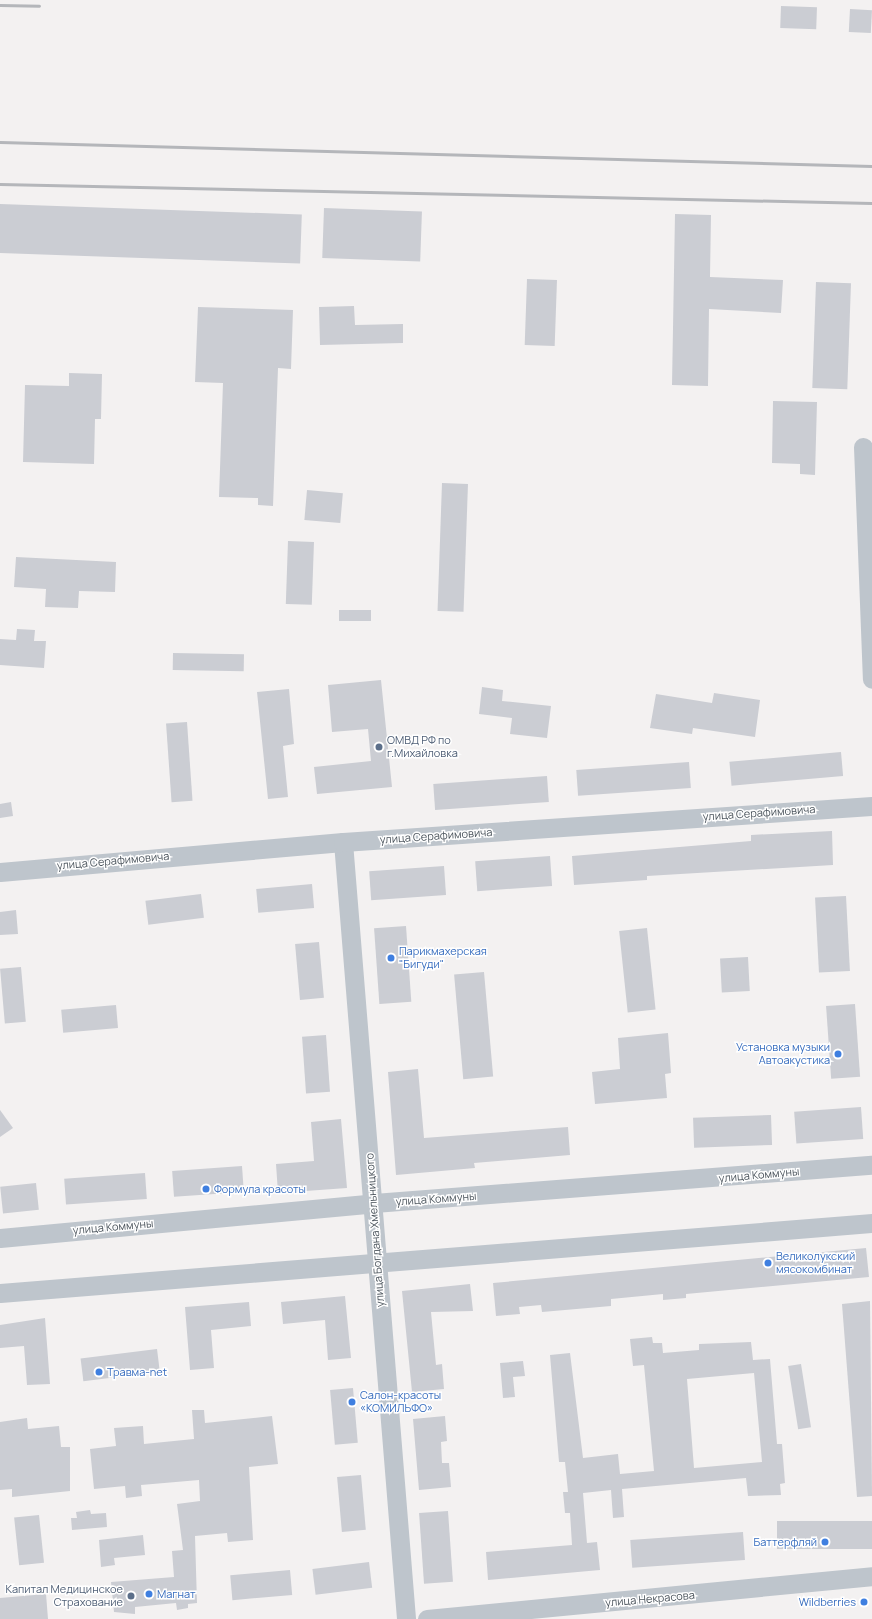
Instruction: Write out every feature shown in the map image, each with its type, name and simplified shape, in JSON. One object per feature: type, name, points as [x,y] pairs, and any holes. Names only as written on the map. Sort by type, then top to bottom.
[{"type":"street","points":[[863,447],[872,679]]},
{"type":"street","name":"улица Серафимовича","points":[[0,872],[343,842],[872,806]]},
{"type":"street","name":"улица Богдана Хмельницкого","points":[[343,842],[374,1204],[377,1262],[406,1619]]},
{"type":"street","name":"улица Коммуны","points":[[0,1238],[374,1204],[872,1165]]},
{"type":"street","points":[[0,1293],[872,1223]]},
{"type":"street","name":"улица Некрасова","points":[[427,1619],[872,1576]]},
{"type":"building","points":[[781,6],[817,7],[816,29],[780,28]]},
{"type":"building","points":[[850,9],[872,10],[871,33],[849,32]]},
{"type":"building","points":[[0,204],[302,215],[300,264],[0,253]]},
{"type":"building","points":[[324,208],[422,211],[420,261],[322,258]]},
{"type":"building","points":[[675,214],[711,215],[710,277],[783,280],[781,313],[709,309],[708,386],[672,385]]},
{"type":"building","points":[[527,279],[557,280],[555,346],[525,345]]},
{"type":"building","points":[[816,282],[851,283],[847,389],[812,388]]},
{"type":"building","points":[[354,306],[355,325],[403,324],[403,343],[320,345],[319,307]]},
{"type":"building","points":[[198,307],[293,310],[291,369],[278,368],[273,506],[258,505],[258,498],[219,497],[223,383],[195,382]]},
{"type":"building","points":[[69,373],[102,374],[101,419],[95,419],[94,464],[23,462],[25,385],[69,386]]},
{"type":"building","points":[[773,401],[817,402],[815,475],[800,474],[800,464],[772,463]]},
{"type":"building","points":[[442,483],[468,484],[464,612],[438,611]]},
{"type":"building","points":[[307,490],[343,493],[340,523],[304,520]]},
{"type":"building","points":[[288,541],[314,542],[312,605],[286,604]]},
{"type":"building","points":[[16,557],[116,562],[115,592],[79,591],[78,608],[45,607],[46,589],[14,587]]},
{"type":"building","points":[[339,610],[371,610],[371,621],[339,621]]},
{"type":"building","points":[[17,629],[35,630],[34,641],[46,641],[44,668],[0,665],[0,639],[16,640]]},
{"type":"building","points":[[173,653],[244,654],[244,671],[173,670]]},
{"type":"building","name":"ОМВД РФ по г.Михайловка","points":[[381,680],[392,787],[317,794],[314,767],[371,761],[368,729],[332,732],[328,685]]},
{"type":"building","points":[[482,687],[503,690],[502,701],[551,706],[547,738],[510,734],[512,718],[479,714]]},
{"type":"building","points":[[289,689],[294,744],[283,746],[288,797],[268,799],[257,692]]},
{"type":"building","points":[[714,693],[760,700],[755,737],[693,728],[692,734],[650,728],[656,694],[712,703]]},
{"type":"building","points":[[187,722],[193,801],[172,802],[166,723]]},
{"type":"building","points":[[841,752],[843,776],[732,786],[729,762]]},
{"type":"building","points":[[689,762],[691,788],[578,796],[576,770]]},
{"type":"building","points":[[547,776],[549,802],[435,810],[433,784]]},
{"type":"building","points":[[11,802],[13,816],[0,818],[0,804]]},
{"type":"building","points":[[832,831],[833,865],[647,876],[647,880],[574,885],[572,856],[751,841],[751,835]]},
{"type":"building","points":[[550,856],[552,886],[477,891],[475,861]]},
{"type":"building","points":[[444,866],[446,895],[371,900],[369,871]]},
{"type":"building","points":[[312,884],[314,908],[258,913],[256,889]]},
{"type":"building","points":[[201,894],[204,918],[148,925],[145,901]]},
{"type":"building","points":[[846,896],[850,971],[819,973],[815,898]]},
{"type":"building","points":[[16,910],[18,934],[0,935],[0,912]]},
{"type":"building","points":[[406,926],[411,1002],[379,1004],[374,928]]},
{"type":"building","points":[[647,928],[656,1010],[628,1012],[619,931]]},
{"type":"building","points":[[319,942],[324,998],[300,1000],[295,944]]},
{"type":"building","points":[[748,957],[750,991],[722,992],[720,958]]},
{"type":"building","points":[[21,967],[26,1022],[5,1024],[0,969]]},
{"type":"building","points":[[484,972],[493,1077],[463,1079],[454,975]]},
{"type":"building","points":[[855,1004],[860,1077],[831,1079],[826,1006]]},
{"type":"building","points":[[116,1005],[118,1028],[63,1033],[61,1010]]},
{"type":"building","points":[[668,1033],[671,1073],[665,1074],[667,1098],[595,1104],[592,1072],[620,1069],[618,1038]]},
{"type":"building","points":[[326,1035],[330,1092],[306,1094],[302,1037]]},
{"type":"building","points":[[418,1069],[424,1138],[568,1127],[570,1155],[474,1163],[475,1168],[396,1175],[388,1072]]},
{"type":"building","points":[[861,1107],[863,1139],[796,1144],[794,1112]]},
{"type":"building","points":[[0,1110],[13,1128],[0,1137]]},
{"type":"building","points":[[771,1115],[772,1145],[694,1148],[693,1118]]},
{"type":"building","points":[[341,1119],[347,1188],[278,1193],[276,1164],[314,1161],[311,1122]]},
{"type":"building","points":[[242,1166],[244,1192],[174,1197],[172,1171]]},
{"type":"building","points":[[145,1173],[147,1199],[66,1205],[64,1179]]},
{"type":"building","points":[[36,1183],[39,1210],[3,1214],[0,1187]]},
{"type":"building","points":[[866,1248],[869,1277],[686,1294],[686,1298],[663,1300],[663,1294],[611,1299],[611,1306],[542,1312],[541,1305],[519,1307],[520,1314],[496,1316],[493,1283]]},
{"type":"building","points":[[470,1284],[473,1311],[431,1312],[436,1365],[442,1364],[444,1389],[412,1392],[402,1291]]},
{"type":"building","points":[[345,1296],[351,1358],[328,1360],[325,1320],[283,1324],[281,1302]]},
{"type":"building","points":[[870,1301],[872,1496],[857,1497],[842,1304]]},
{"type":"building","points":[[249,1302],[251,1326],[211,1330],[214,1368],[190,1370],[185,1307]]},
{"type":"building","points":[[45,1318],[50,1384],[27,1385],[24,1346],[0,1348],[0,1325]]},
{"type":"building","points":[[652,1337],[653,1343],[662,1343],[663,1353],[699,1350],[699,1344],[751,1342],[753,1360],[770,1359],[777,1444],[782,1444],[785,1483],[780,1484],[781,1495],[748,1496],[746,1478],[622,1489],[624,1517],[613,1518],[611,1490],[583,1493],[587,1543],[597,1542],[600,1570],[488,1580],[486,1552],[572,1545],[570,1513],[565,1513],[563,1492],[568,1492],[565,1462],[559,1462],[550,1355],[570,1353],[583,1458],[618,1454],[620,1474],[654,1471],[644,1365],[633,1366],[630,1339]],"holes":[[[754,1373],[762,1462],[694,1468],[687,1379]]]},
{"type":"building","points":[[157,1349],[160,1372],[83,1381],[81,1358]]},
{"type":"building","points":[[523,1361],[525,1376],[513,1377],[515,1397],[503,1398],[500,1363]]},
{"type":"building","points":[[801,1364],[811,1427],[798,1429],[788,1366]]},
{"type":"building","points":[[353,1388],[358,1443],[335,1445],[330,1390]]},
{"type":"building","points":[[192,1410],[204,1410],[205,1423],[272,1416],[278,1464],[249,1467],[253,1540],[228,1542],[227,1533],[195,1536],[197,1603],[188,1604],[188,1608],[177,1610],[176,1603],[135,1607],[135,1614],[114,1612],[111,1582],[174,1577],[172,1551],[183,1550],[177,1504],[200,1501],[199,1480],[141,1485],[142,1496],[126,1498],[125,1486],[94,1489],[90,1449],[116,1446],[114,1428],[143,1426],[144,1444],[194,1439]]},
{"type":"building","points":[[445,1416],[447,1441],[441,1442],[442,1463],[449,1463],[451,1487],[419,1490],[413,1419]]},
{"type":"building","points":[[27,1418],[28,1429],[59,1426],[61,1447],[70,1447],[70,1491],[12,1497],[12,1489],[0,1490],[0,1422]]},
{"type":"building","points":[[361,1475],[366,1530],[342,1532],[337,1477]]},
{"type":"building","points":[[90,1510],[91,1514],[106,1513],[107,1527],[72,1530],[71,1518],[77,1518],[76,1512]]},
{"type":"building","points":[[448,1511],[453,1582],[424,1584],[419,1513]]},
{"type":"building","points":[[39,1515],[44,1563],[19,1565],[14,1518]]},
{"type":"building","points":[[777,1521],[872,1521],[872,1549],[777,1549]]},
{"type":"building","points":[[743,1532],[745,1560],[632,1568],[630,1540]]},
{"type":"building","points":[[143,1535],[145,1555],[114,1558],[115,1565],[101,1567],[99,1540]]},
{"type":"building","points":[[369,1562],[372,1588],[316,1595],[312,1569]]},
{"type":"building","points":[[290,1570],[292,1595],[232,1600],[230,1575]]},
{"type":"building","points":[[46,1594],[48,1619],[0,1619],[0,1598]]},
{"type":"railway","points":[[0,5],[39,6]]},
{"type":"railway","points":[[0,142],[872,166]]},
{"type":"railway","points":[[0,184],[872,203]]},
{"type":"place","name":"ОМВД РФ по г.Михайловка","points":[[379,747]]},
{"type":"place","name":"Парикмахерская \"Бигуди\"","points":[[391,958]]},
{"type":"place","name":"Установка музыки Автоакустика","points":[[838,1054]]},
{"type":"place","name":"Формула красоты","points":[[206,1189]]},
{"type":"place","name":"Великолукский мясокомбинат","points":[[768,1263]]},
{"type":"place","name":"Травма-net","points":[[99,1372]]},
{"type":"place","name":"Салон-красоты «КОМИЛЬФО»","points":[[352,1402]]},
{"type":"place","name":"Баттерфляй","points":[[825,1542]]},
{"type":"place","name":"Магнат","points":[[149,1594]]},
{"type":"place","name":"Капитал Медицинское Страхование","points":[[131,1596]]},
{"type":"place","name":"Wildberries","points":[[864,1602]]}]
